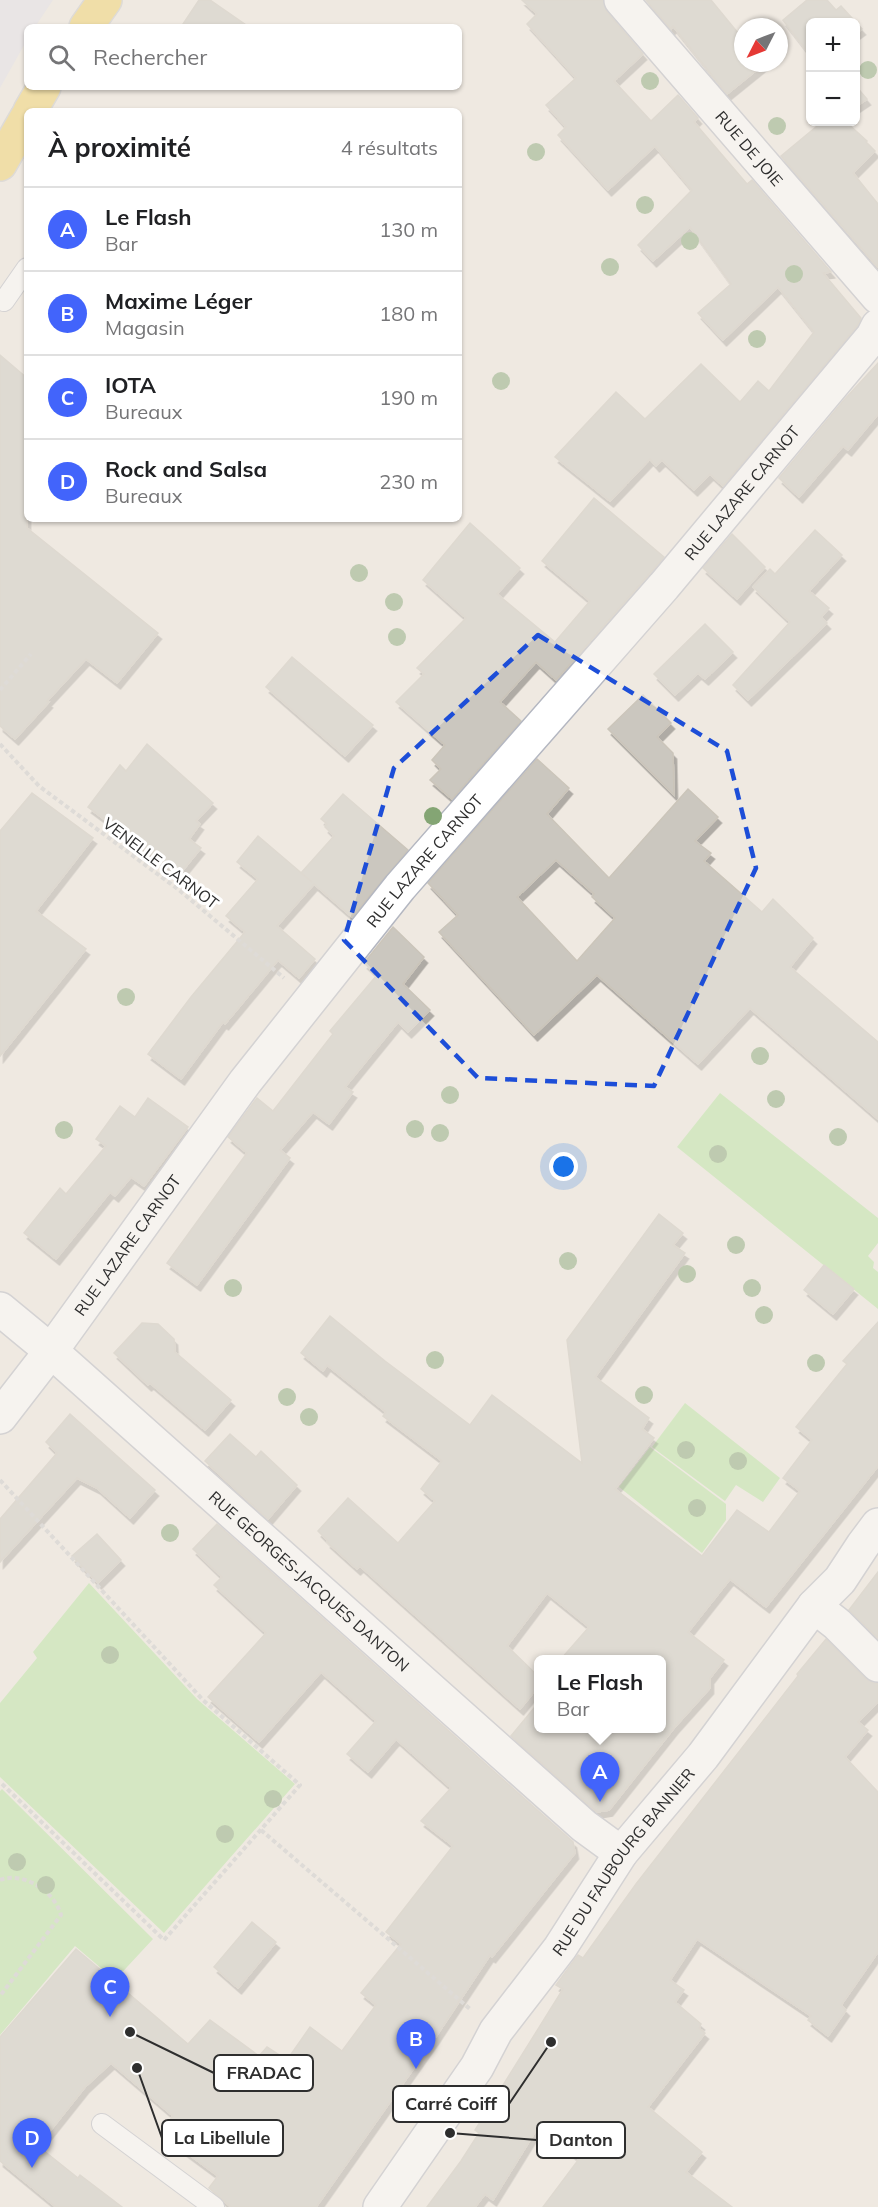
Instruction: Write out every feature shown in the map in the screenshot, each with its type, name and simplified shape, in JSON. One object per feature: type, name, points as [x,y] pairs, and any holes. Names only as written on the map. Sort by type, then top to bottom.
[{"type":"main road","points":[[72,24],[87,0]]},
{"type":"main road","points":[[88,24],[105,0]]},
{"type":"main road","points":[[0,164],[24,127]]},
{"type":"street","name":"RUE DE JOIE","points":[[621,0],[878,297]]},
{"type":"street","name":"RUE LAZARE CARNOT","points":[[0,1417],[51,1351],[245,1082],[400,887],[671,578],[873,336],[878,326]]},
{"type":"street","name":"RUE GEORGES-JACQUES DANTON","points":[[0,1309],[51,1351],[575,1818],[621,1853]]},
{"type":"street","name":"RUE DU FAUBOURG BANNIER","points":[[380,2207],[477,2067],[496,2031],[560,1948],[621,1853],[696,1765],[814,1606],[840,1580],[878,1525]]},
{"type":"street","points":[[814,1606],[837,1624],[878,1665]]},
{"type":"lane","points":[[0,299],[4,301],[24,272]]},
{"type":"lane","points":[[102,2124],[214,2207]]},
{"type":"path","points":[[0,690],[31,654]]},
{"type":"path","name":"VENELLE CARNOT","points":[[0,744],[39,786],[179,890],[310,1000]]},
{"type":"path","points":[[0,1480],[203,1700],[300,1785],[164,1940],[0,1782]]},
{"type":"path","points":[[261,1830],[496,2031]]},
{"type":"path","points":[[0,1880],[8,1877],[34,1883],[58,1903],[61,1915],[0,1995]]},
{"type":"highlighted area","points":[[538,635],[727,751],[756,868],[654,1086],[478,1078],[344,940],[394,768]]},
{"type":"shaded area","points":[[0,0],[53,0],[37,24],[24,24],[24,45],[0,88]]},
{"type":"green space","points":[[720,1093],[878,1218],[878,1243],[868,1256],[874,1262],[873,1268],[878,1272],[878,1309],[677,1147]]},
{"type":"green space","points":[[685,1403],[780,1478],[763,1502],[736,1485],[725,1501],[652,1447]]},
{"type":"green space","points":[[650,1447],[726,1504],[726,1520],[702,1553],[619,1487]]},
{"type":"green space","points":[[89,1583],[197,1699],[295,1784],[164,1933],[0,1777],[0,1703],[37,1658],[33,1652]]},
{"type":"green space","points":[[2,1789],[153,1939],[115,1980],[75,1946],[0,2035],[0,1791]]},
{"type":"building","points":[[199,0],[210,0],[245,24],[183,24]]},
{"type":"building","points":[[522,0],[603,0],[607,12],[643,54],[614,81],[651,121],[678,95],[698,118],[694,122],[747,184],[752,180],[831,272],[823,273],[861,318],[857,326],[723,486],[710,474],[694,490],[662,460],[656,466],[650,459],[610,501],[555,457],[616,392],[645,419],[701,364],[740,402],[758,381],[769,391],[814,332],[778,287],[723,340],[698,313],[731,284],[690,227],[653,261],[638,245],[692,190],[655,146],[608,190],[558,135],[566,127],[546,105],[576,78],[527,24],[537,14]]},
{"type":"building","points":[[646,0],[711,0],[734,28],[734,72],[754,72],[727,94],[673,26],[671,29]]},
{"type":"building","points":[[807,0],[827,0],[836,10],[841,6],[852,18],[806,18],[806,50],[788,26],[788,18],[785,18]]},
{"type":"building","points":[[860,91],[867,99],[860,104]]},
{"type":"building","points":[[817,126],[850,126],[867,141],[875,151],[853,173],[878,204],[878,267],[781,156]]},
{"type":"building","points":[[0,355],[24,375],[24,522],[27,522],[27,528],[158,633],[117,683],[86,659],[15,739],[0,726]]},
{"type":"building","points":[[878,363],[878,414],[848,450],[843,446],[799,497],[779,478]]},
{"type":"building","points":[[594,498],[664,557],[556,680],[536,662],[500,702],[521,721],[452,799],[430,780],[441,769],[432,760],[445,745],[396,702],[424,674],[417,668],[466,618],[423,580],[470,523],[520,568],[497,594],[555,642],[590,601],[542,561]]},
{"type":"building","points":[[815,530],[842,555],[809,591],[829,608],[821,617],[827,623],[748,700],[733,685],[790,622],[753,587],[770,569],[775,574]]},
{"type":"building","points":[[732,534],[765,567],[737,599],[703,568]]},
{"type":"building","points":[[705,624],[733,652],[705,679],[698,673],[675,695],[654,674]]},
{"type":"building","points":[[292,657],[373,725],[345,756],[266,687]]},
{"type":"building","points":[[643,695],[671,723],[657,737],[673,753],[674,795],[608,729]]},
{"type":"building","points":[[147,744],[213,803],[196,821],[200,824],[189,839],[201,848],[179,875],[88,807],[120,765],[126,771]]},
{"type":"building","points":[[537,759],[569,788],[547,814],[609,878],[688,789],[718,817],[695,841],[711,853],[704,861],[762,912],[773,899],[813,938],[790,967],[878,1042],[878,1119],[750,1008],[698,1064],[597,975],[534,1035],[439,932],[458,915],[428,883]],"holes":[[[556,860],[594,894],[592,897],[615,918],[577,961],[517,897]]]},
{"type":"building","points":[[32,793],[93,838],[36,911],[86,949],[0,1056],[0,831]]},
{"type":"building","points":[[343,794],[408,850],[352,917],[314,884],[277,926],[315,959],[299,978],[278,960],[225,1024],[223,1022],[181,1079],[148,1054],[191,997],[245,932],[226,916],[258,879],[237,862],[258,836],[301,873],[334,836],[321,819]]},
{"type":"building","points":[[393,927],[424,957],[403,984],[430,1010],[408,1032],[398,1022],[345,1087],[353,1092],[329,1124],[313,1112],[280,1150],[290,1158],[197,1285],[167,1263],[247,1153],[228,1137],[257,1098],[273,1111],[333,1034],[330,1031],[377,975],[364,963]]},
{"type":"building","points":[[148,1098],[188,1127],[144,1186],[131,1177],[115,1196],[110,1192],[56,1259],[24,1233],[60,1188],[66,1194],[106,1146],[96,1139],[120,1106],[135,1117]]},
{"type":"building","points":[[659,1214],[683,1233],[673,1245],[685,1253],[595,1377],[649,1418],[642,1429],[654,1438],[615,1489],[702,1556],[737,1510],[769,1532],[800,1491],[783,1478],[812,1440],[796,1427],[847,1364],[843,1361],[878,1322],[878,1466],[766,1607],[730,1579],[688,1632],[724,1660],[710,1678],[710,1688],[674,1728],[609,1810],[597,1812],[511,1736],[534,1708],[534,1733],[666,1733],[666,1655],[564,1655],[589,1627],[547,1593],[507,1646],[534,1672],[534,1692],[520,1709],[360,1566],[357,1569],[318,1531],[348,1498],[398,1543],[435,1501],[421,1489],[442,1461],[383,1416],[386,1412],[327,1365],[323,1371],[301,1353],[330,1316],[470,1425],[492,1395],[582,1463],[567,1340]]},
{"type":"building","points":[[824,1265],[854,1289],[833,1314],[804,1290]]},
{"type":"building","points":[[142,1323],[158,1324],[174,1339],[175,1352],[231,1400],[205,1430],[150,1383],[148,1385],[114,1353]]},
{"type":"building","points":[[70,1414],[155,1490],[130,1518],[97,1488],[77,1478],[0,1562],[0,1519],[57,1453],[46,1442]]},
{"type":"building","points":[[230,1434],[256,1457],[261,1451],[297,1485],[268,1519],[205,1461]]},
{"type":"building","points":[[217,1524],[573,1842],[575,1853],[492,1957],[490,1955],[435,2038],[316,2207],[231,2207],[209,2188],[218,2176],[160,2133],[173,2116],[111,2063],[85,2087],[38,2146],[78,2178],[80,2175],[122,2207],[56,2207],[0,2161],[0,2037],[76,1949],[188,2044],[210,2020],[259,2056],[267,2047],[287,2060],[310,2027],[342,2051],[376,2005],[361,1993],[401,1944],[386,1932],[453,1846],[421,1821],[451,1788],[396,1739],[368,1772],[347,1754],[376,1721],[321,1672],[259,1742],[208,1697],[266,1633],[214,1585],[222,1577],[193,1549]]},
{"type":"building","points":[[97,1534],[121,1560],[98,1583],[72,1556]]},
{"type":"building","points":[[878,1572],[878,1638],[849,1610]]},
{"type":"building","points":[[826,1639],[865,1678],[878,1683],[878,1702],[858,1722],[868,1730],[845,1757],[878,1792],[878,1952],[841,2005],[846,2010],[828,2036],[808,2020],[811,2016],[697,1939],[670,1980],[684,1990],[675,2002],[701,2024],[699,2028],[705,2033],[648,2107],[702,2152],[686,2172],[732,2207],[543,2207],[579,2159],[538,2127],[493,2200],[485,2194],[475,2207],[427,2207],[479,2133],[475,2130],[563,1989],[556,1985],[578,1955],[583,1958],[636,1884]]},
{"type":"building","points":[[252,1922],[276,1942],[238,1988],[214,1967]]},
{"type":"place","name":"Le Flash","points":[[600,1802]]},
{"type":"place","name":"IOTA","points":[[110,2017]]},
{"type":"place","name":"FRADAC","points":[[130,2032]]},
{"type":"place","name":"Carré Coiff","points":[[551,2042]]},
{"type":"place","name":"La Libellule","points":[[137,2068]]},
{"type":"place","name":"Maxime Léger","points":[[416,2069]]},
{"type":"place","name":"Danton","points":[[450,2133]]},
{"type":"place","name":"Rock and Salsa","points":[[32,2168]]}]
